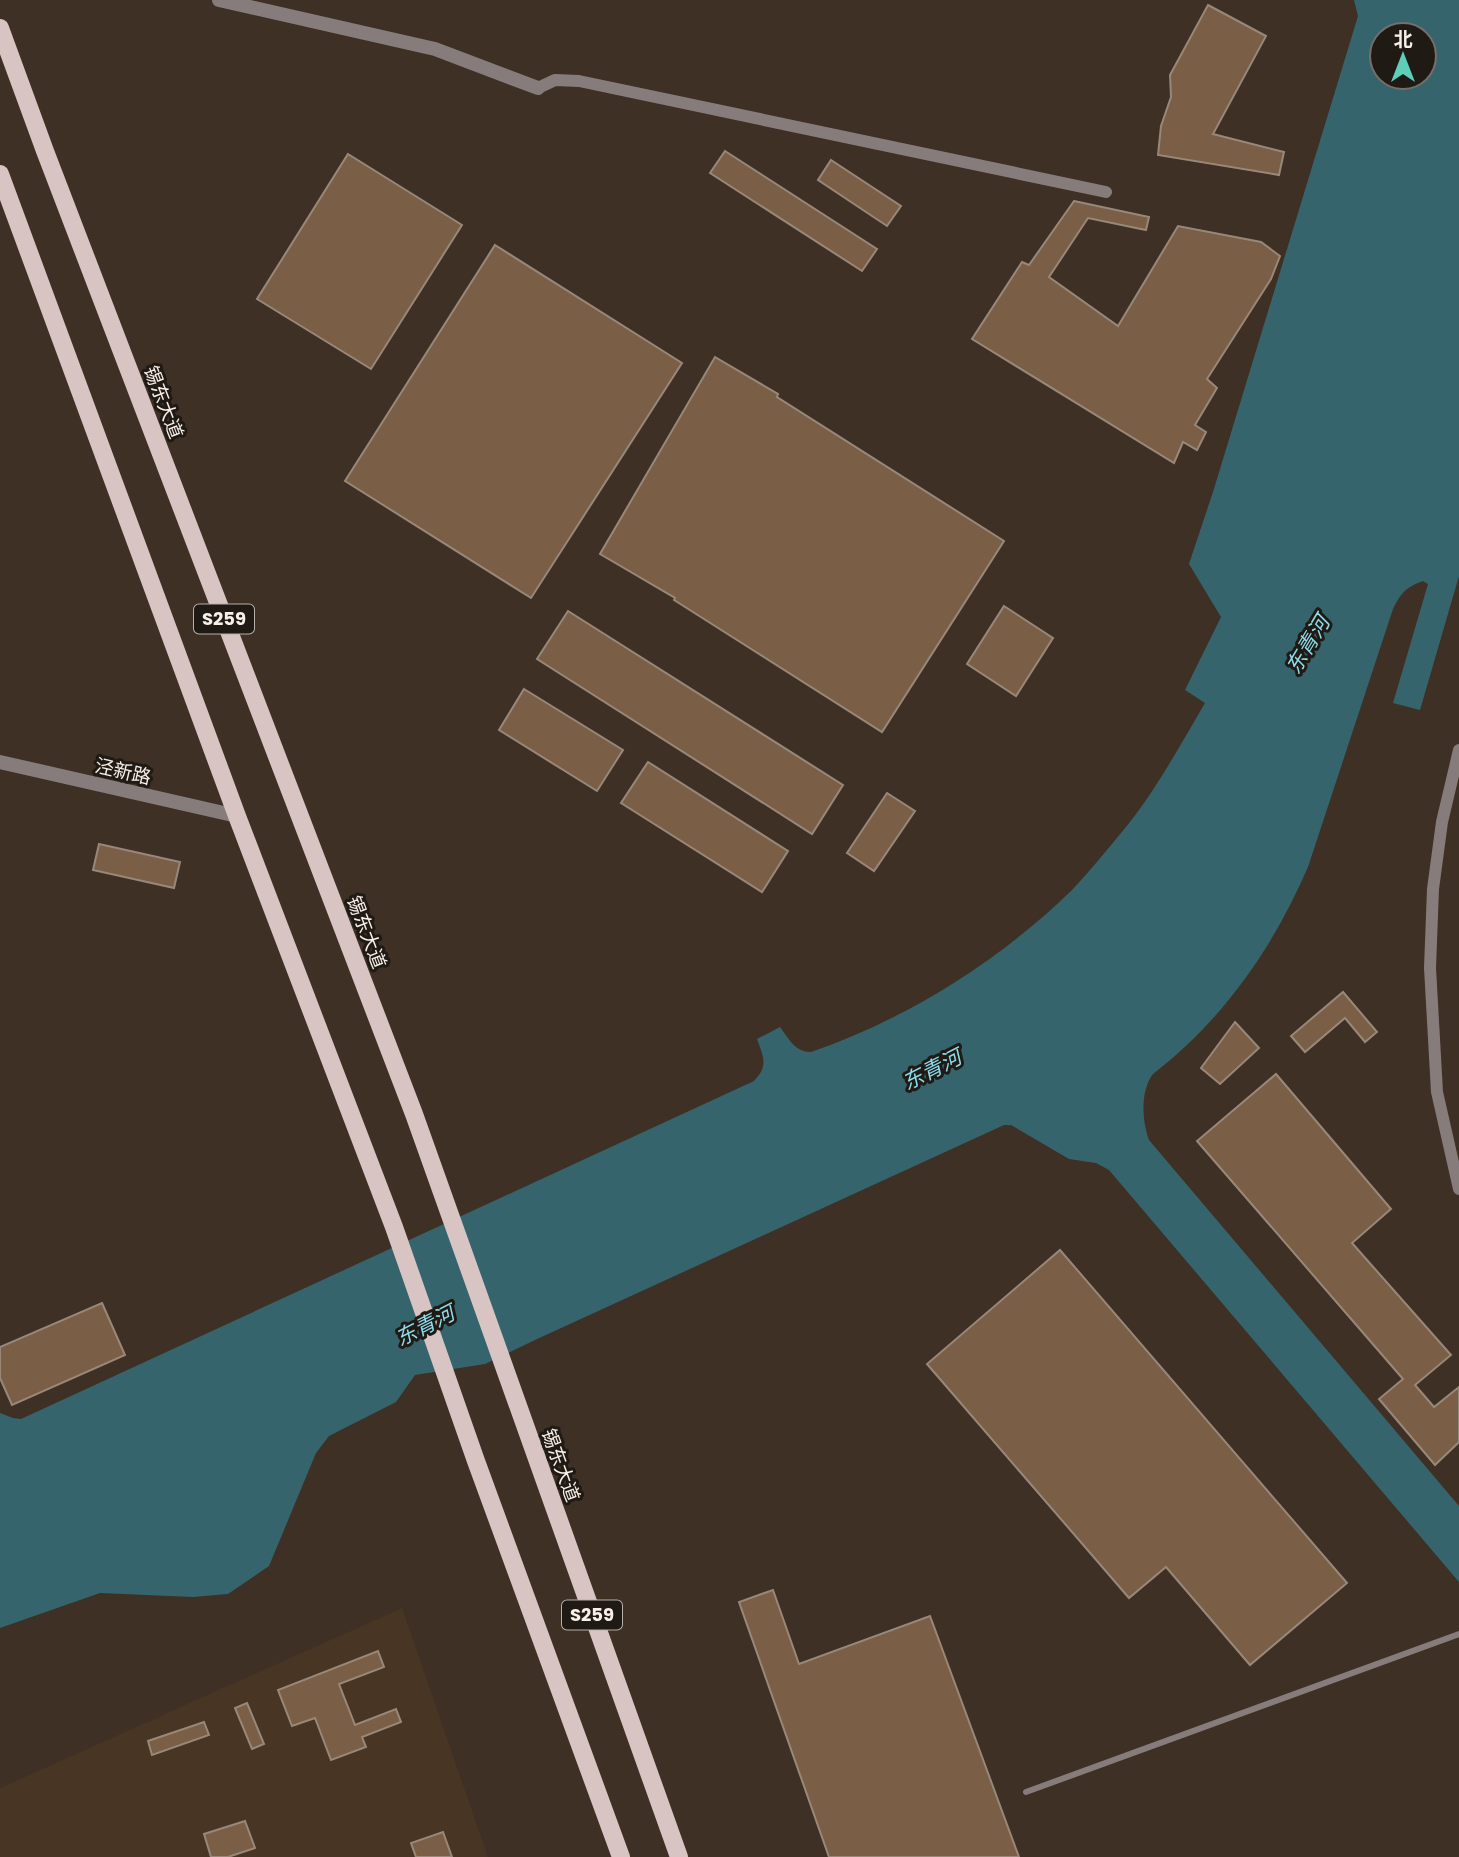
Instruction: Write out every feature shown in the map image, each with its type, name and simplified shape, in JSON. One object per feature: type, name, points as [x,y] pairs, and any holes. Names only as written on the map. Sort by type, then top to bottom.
[{"type":"main road","name":"锡东大道","points":[[0,28],[409,1101],[679,1857]]},
{"type":"main road","name":"S259","points":[[0,174],[237,816],[394,1227],[621,1857]]},
{"type":"street","points":[[219,0],[435,49],[538,88],[555,80],[579,81],[1106,192]]},
{"type":"street","points":[[1459,750],[1442,822],[1433,889],[1430,968],[1437,1092],[1459,1189]]},
{"type":"street","name":"泾新路","points":[[0,762],[237,816]]},
{"type":"lane","points":[[1026,1792],[1459,1634]]},
{"type":"shaded area","points":[[402,1608],[488,1857],[0,1857],[0,1788]]},
{"type":"water","name":"东青河","points":[[1354,0],[1459,0],[1459,576],[1420,710],[1393,703],[1428,584],[1423,581],[1412,586],[1396,603],[1308,867],[1294,897],[1244,981],[1202,1030],[1153,1074],[1144,1097],[1144,1115],[1149,1140],[1459,1506],[1459,1582],[1109,1170],[1096,1163],[1069,1159],[1011,1125],[1004,1125],[485,1364],[415,1375],[396,1402],[329,1436],[316,1453],[269,1566],[228,1594],[193,1597],[100,1593],[0,1628],[0,1413],[21,1419],[754,1081],[763,1066],[763,1056],[757,1039],[780,1027],[797,1047],[811,1052],[882,1023],[917,1005],[983,964],[1014,941],[1072,890],[1133,818],[1166,770],[1205,703],[1185,690],[1221,617],[1189,564],[1358,16]]},
{"type":"building","points":[[1208,5],[1266,36],[1213,134],[1284,152],[1279,175],[1158,155],[1161,126],[1171,97],[1170,75]]},
{"type":"building","points":[[725,151],[877,249],[862,271],[710,173]]},
{"type":"building","points":[[348,154],[462,225],[371,369],[257,299]]},
{"type":"building","points":[[831,160],[901,206],[887,226],[818,180]]},
{"type":"building","points":[[1074,201],[1149,217],[1146,230],[1088,218],[1049,277],[1118,326],[1178,226],[1261,242],[1280,256],[1271,279],[1207,379],[1217,388],[1195,425],[1206,432],[1197,450],[1183,442],[1174,463],[972,339],[1022,262],[1029,265]]},
{"type":"building","points":[[495,245],[682,363],[531,598],[345,481]]},
{"type":"building","points":[[715,357],[778,394],[777,397],[1004,541],[882,732],[674,600],[675,598],[600,554]]},
{"type":"building","points":[[1004,606],[1053,638],[1016,696],[967,664]]},
{"type":"building","points":[[568,611],[843,785],[812,834],[537,659]]},
{"type":"building","points":[[524,689],[623,750],[597,791],[499,730]]},
{"type":"building","points":[[648,762],[788,851],[762,892],[621,803]]},
{"type":"building","points":[[887,793],[915,811],[874,871],[847,853]]},
{"type":"building","points":[[99,844],[180,862],[174,888],[93,870]]},
{"type":"building","points":[[1343,992],[1377,1032],[1365,1042],[1345,1018],[1305,1052],[1291,1036]]},
{"type":"building","points":[[1235,1022],[1259,1048],[1220,1084],[1201,1068]]},
{"type":"building","points":[[1276,1074],[1391,1209],[1352,1243],[1451,1355],[1415,1385],[1434,1407],[1459,1387],[1459,1442],[1435,1465],[1379,1399],[1403,1379],[1197,1141]]},
{"type":"building","points":[[1060,1250],[1347,1583],[1250,1665],[1166,1567],[1129,1598],[927,1364]]},
{"type":"building","points":[[102,1303],[125,1355],[12,1405],[0,1378],[0,1347]]},
{"type":"building","points":[[773,1590],[799,1664],[930,1616],[1019,1857],[829,1857],[739,1602]]},
{"type":"building","points":[[378,1651],[384,1667],[339,1684],[355,1725],[396,1709],[401,1722],[362,1737],[366,1747],[331,1760],[315,1718],[292,1726],[278,1690]]},
{"type":"building","points":[[247,1703],[264,1744],[252,1749],[235,1708]]},
{"type":"building","points":[[204,1722],[209,1735],[152,1755],[148,1741]]},
{"type":"building","points":[[245,1821],[255,1848],[228,1857],[211,1857],[204,1834]]},
{"type":"building","points":[[443,1832],[452,1857],[416,1857],[411,1843]]}]
